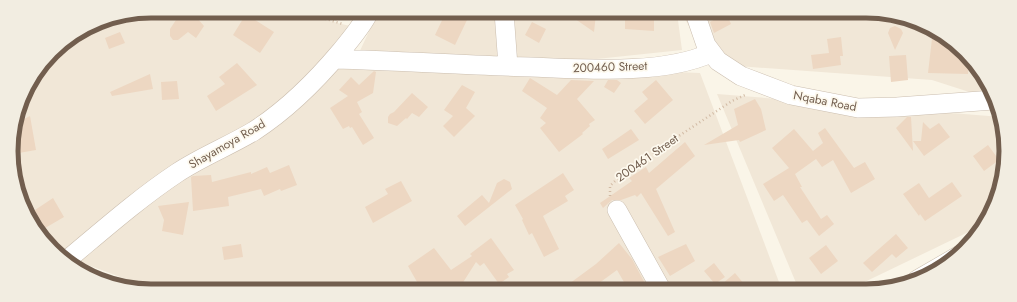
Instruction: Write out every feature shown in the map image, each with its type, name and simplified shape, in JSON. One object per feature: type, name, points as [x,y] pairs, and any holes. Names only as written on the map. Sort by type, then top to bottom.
[{"type":"street","name":"Shayamoya Road","points":[[70,257],[140,200],[178,172],[253,131],[290,105],[308,89],[335,59],[357,32],[365,18]]},
{"type":"street","points":[[504,18],[508,66]]},
{"type":"street","name":"Nqaba Road","points":[[696,18],[706,45],[711,54],[718,61],[736,74],[765,86],[804,98],[858,108],[897,107],[989,100]]},
{"type":"street","name":"200460 Street","points":[[335,59],[508,66],[627,68],[697,60],[711,54]]},
{"type":"street","points":[[617,210],[658,284]]},
{"type":"path","points":[[324,18],[342,23],[357,32]]},
{"type":"path","name":"200461 Street","points":[[617,210],[609,193],[614,180],[732,101],[765,86]]},
{"type":"shaded area","points":[[317,18],[350,26],[336,59],[700,73],[780,284],[142,284],[70,257],[45,232],[28,202],[19,168],[19,134],[28,100],[45,70],[63,51],[84,36],[108,25],[134,19]]},
{"type":"shaded area","points":[[327,18],[340,18],[336,21]]},
{"type":"shaded area","points":[[375,18],[678,18],[682,50],[568,62],[358,55]]},
{"type":"shaded area","points":[[866,18],[883,19],[909,25],[940,40],[960,57],[977,77],[988,98],[932,80],[710,64],[685,19]]},
{"type":"shaded area","points":[[717,94],[994,116],[999,142],[999,160],[996,177],[992,194],[981,218],[974,229],[860,284],[796,284]]},
{"type":"building","points":[[177,18],[197,18],[204,26],[196,38],[188,32],[178,40],[173,40],[170,36],[170,29]]},
{"type":"building","points":[[244,18],[252,18],[274,32],[260,53],[233,35]]},
{"type":"building","points":[[443,18],[463,18],[467,20],[455,45],[435,35]]},
{"type":"building","points":[[574,18],[596,18],[594,32]]},
{"type":"building","points":[[625,18],[654,19],[654,31],[625,29]]},
{"type":"building","points":[[717,18],[728,18],[731,24],[714,33],[710,22]]},
{"type":"building","points":[[532,22],[546,29],[539,43],[525,35]]},
{"type":"building","points":[[895,26],[901,29],[903,33],[895,50],[888,33],[890,28]]},
{"type":"building","points":[[120,32],[125,43],[109,49],[105,38]]},
{"type":"building","points":[[932,36],[947,45],[969,66],[968,74],[928,73]]},
{"type":"building","points":[[841,37],[843,56],[840,56],[841,65],[813,69],[811,55],[829,53],[827,39]]},
{"type":"building","points":[[906,55],[908,80],[891,82],[889,56]]},
{"type":"building","points":[[237,63],[257,85],[216,111],[207,96],[225,84],[219,77]]},
{"type":"building","points":[[374,71],[376,72],[373,93],[357,102],[362,112],[359,114],[374,138],[363,145],[352,127],[350,128],[349,126],[343,129],[330,108],[348,96],[339,90],[351,77],[359,85]]},
{"type":"building","points":[[150,74],[153,89],[112,96],[110,92]]},
{"type":"building","points":[[530,78],[557,95],[571,80],[594,81],[577,99],[595,120],[589,124],[590,126],[582,133],[583,134],[559,152],[540,128],[546,123],[540,118],[547,108],[522,91]]},
{"type":"building","points":[[608,80],[617,80],[621,83],[614,93],[604,87]]},
{"type":"building","points":[[656,80],[673,100],[645,124],[634,111],[648,99],[642,92]]},
{"type":"building","points":[[177,81],[179,99],[162,100],[161,82]]},
{"type":"building","points":[[462,85],[475,92],[466,108],[475,116],[454,137],[443,126],[453,116],[444,110]]},
{"type":"building","points":[[412,93],[428,107],[419,117],[412,113],[407,119],[406,118],[397,126],[388,123],[388,117],[390,114],[394,112]]},
{"type":"building","points":[[755,99],[761,109],[766,130],[740,142],[739,140],[704,145],[738,125],[734,109]]},
{"type":"building","points":[[30,116],[36,150],[18,153],[19,134],[22,120]]},
{"type":"building","points":[[907,117],[911,117],[913,151],[896,128]]},
{"type":"building","points":[[923,122],[930,129],[939,123],[950,137],[924,156],[913,141],[921,141]]},
{"type":"building","points":[[825,128],[854,168],[865,162],[875,179],[851,193],[833,160],[822,167],[816,159],[795,174],[802,187],[800,187],[821,219],[827,215],[834,224],[819,236],[807,220],[802,223],[783,195],[774,201],[763,184],[789,168],[772,148],[794,129],[813,151],[823,143],[818,133]]},
{"type":"building","points":[[631,129],[639,140],[608,159],[602,149]]},
{"type":"building","points":[[685,142],[695,156],[656,189],[675,232],[668,236],[641,193],[637,197],[635,195],[621,200],[612,200],[603,208],[600,203],[632,181],[629,178],[646,167],[649,173]]},
{"type":"building","points":[[988,145],[999,160],[984,171],[973,156]]},
{"type":"building","points":[[289,165],[297,185],[281,191],[280,189],[264,196],[261,189],[228,197],[229,206],[193,211],[191,177],[193,176],[211,175],[212,182],[251,172],[251,174],[267,167],[270,173]]},
{"type":"building","points":[[563,173],[574,190],[565,196],[568,201],[543,216],[559,249],[544,257],[532,233],[529,235],[522,220],[523,219],[515,205]]},
{"type":"building","points":[[504,179],[510,182],[512,189],[465,226],[457,216],[482,195],[489,203],[497,183]]},
{"type":"building","points":[[401,181],[412,201],[373,223],[365,207],[388,194],[385,189]]},
{"type":"building","points":[[952,182],[962,196],[925,221],[920,214],[919,216],[903,194],[919,183],[929,198]]},
{"type":"building","points":[[53,198],[64,217],[43,229],[33,212]]},
{"type":"building","points":[[189,202],[183,235],[162,231],[164,220],[158,206]]},
{"type":"building","points":[[896,234],[908,248],[896,258],[892,254],[872,272],[863,263]]},
{"type":"building","points":[[491,238],[514,270],[507,274],[509,277],[499,284],[484,263],[480,266],[476,262],[462,284],[418,284],[408,266],[434,248],[451,270],[472,256],[470,254]]},
{"type":"building","points":[[619,243],[632,259],[645,284],[625,284],[617,270],[598,284],[569,284],[596,264]]},
{"type":"building","points":[[241,244],[243,257],[224,260],[222,247]]},
{"type":"building","points":[[686,244],[695,261],[670,276],[658,257]]},
{"type":"building","points":[[826,245],[838,261],[821,274],[809,258]]},
{"type":"building","points":[[714,263],[725,277],[715,284],[704,271]]},
{"type":"building","points":[[735,273],[744,284],[722,284]]}]
